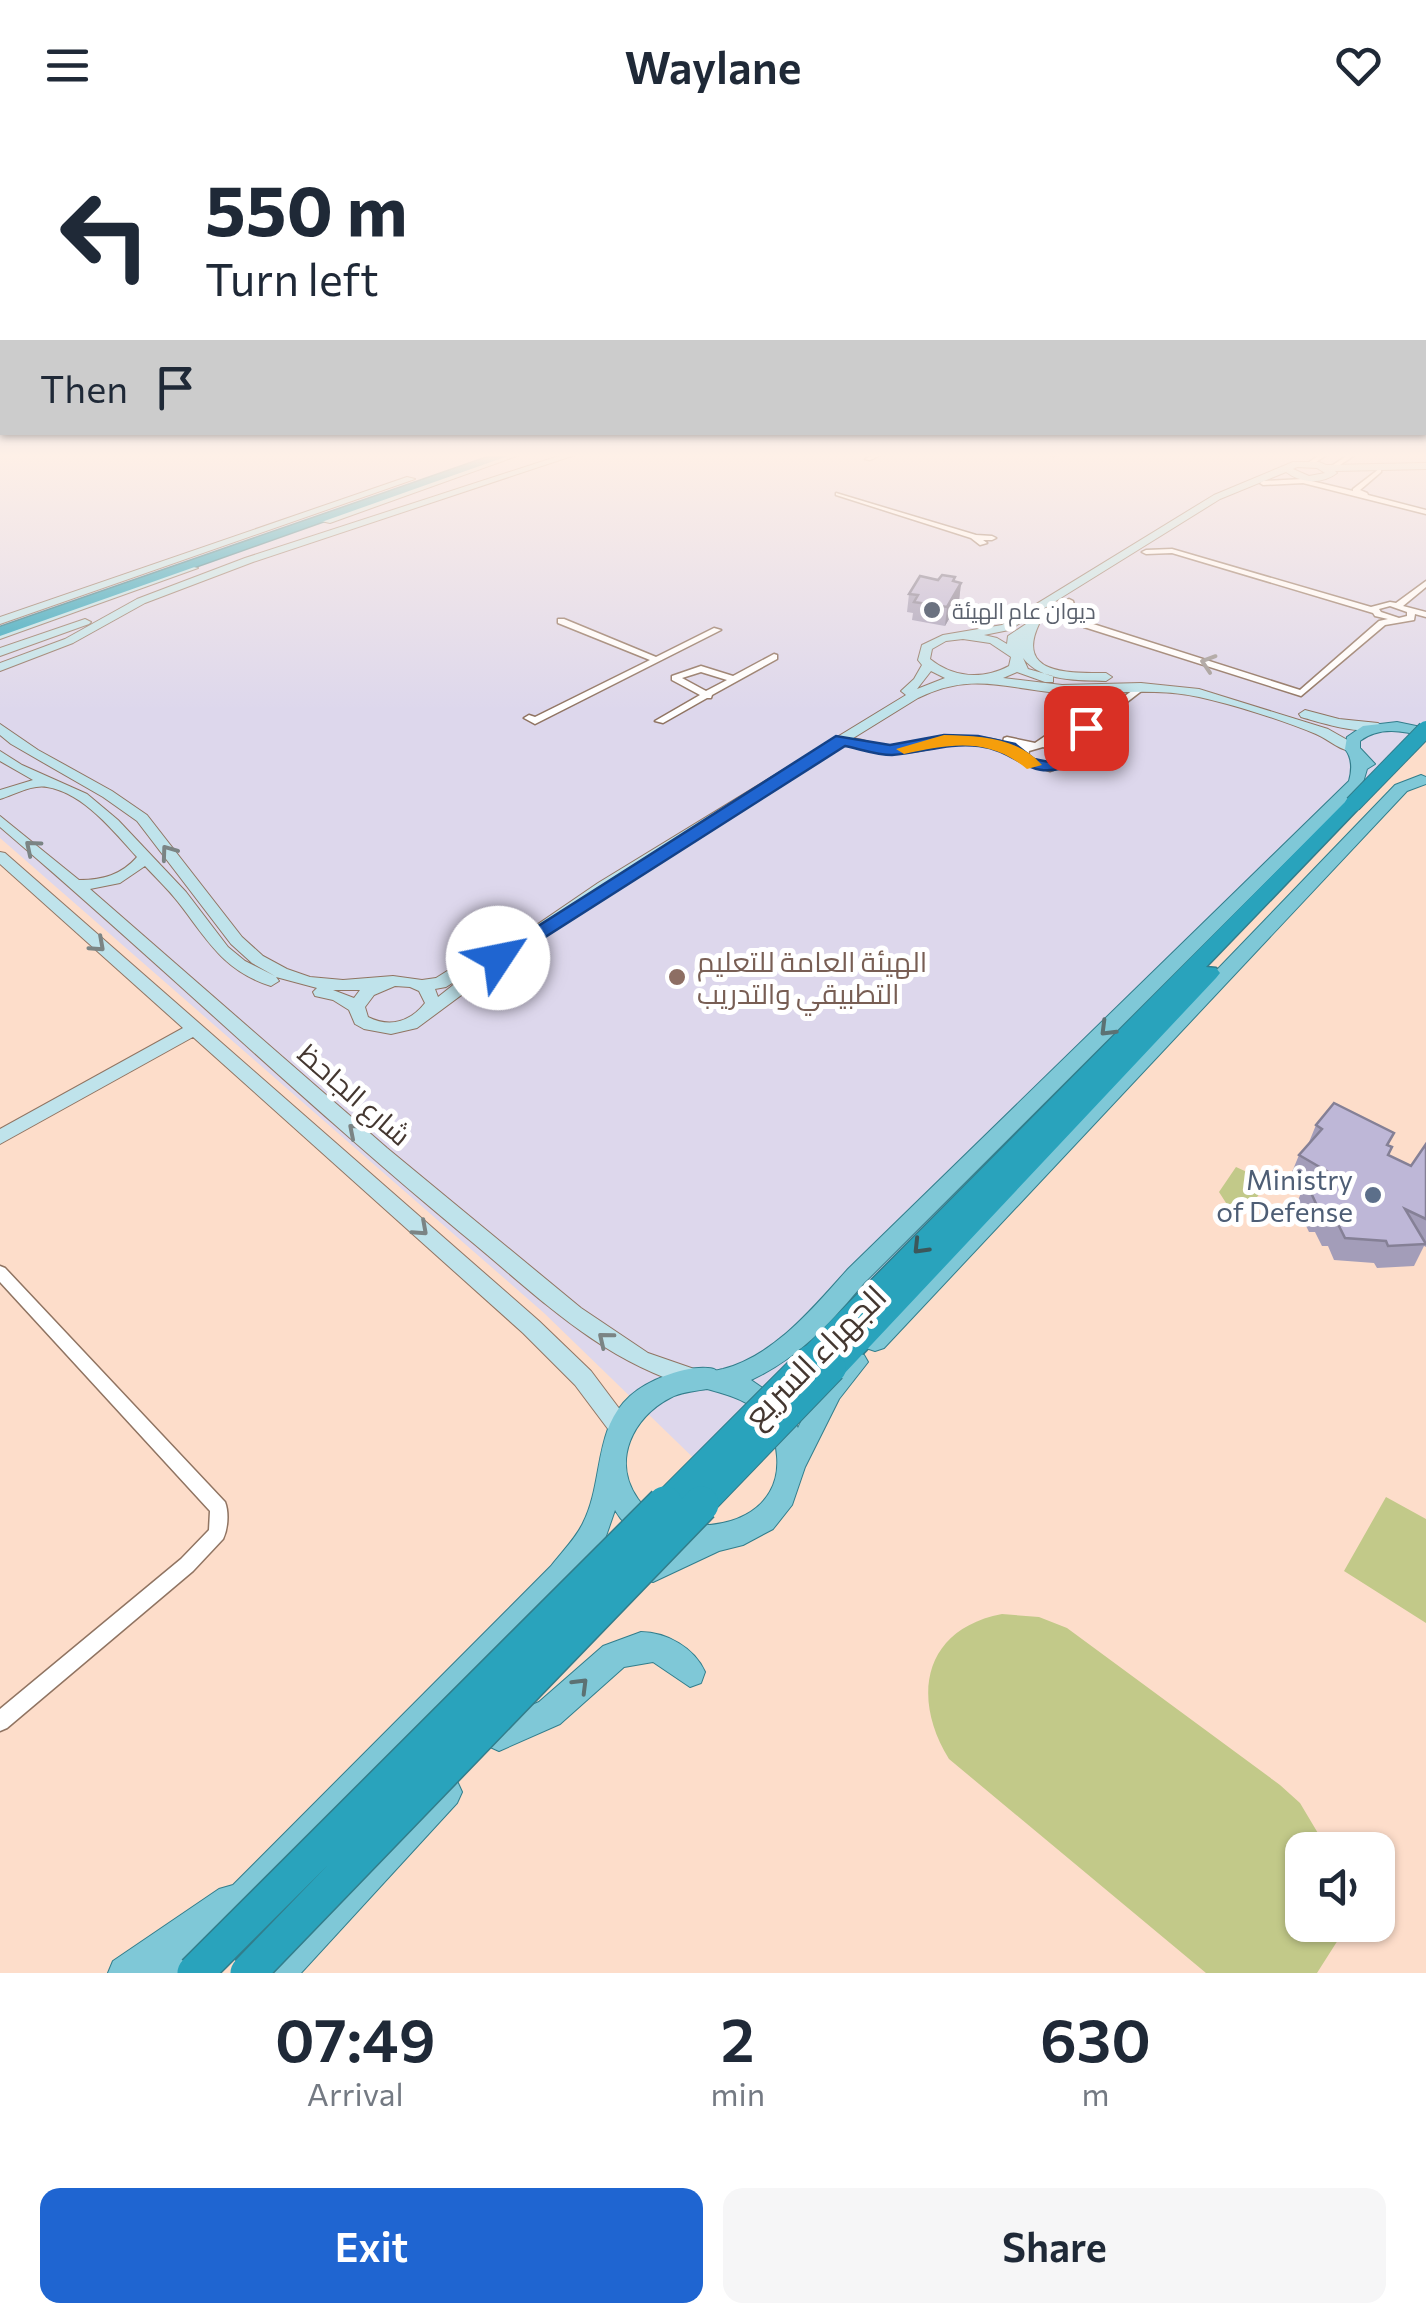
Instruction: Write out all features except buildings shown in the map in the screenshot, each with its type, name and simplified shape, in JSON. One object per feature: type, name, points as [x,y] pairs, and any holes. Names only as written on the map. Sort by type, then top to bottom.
[{"type":"highway","points":[[0,629],[252,539]]},
{"type":"highway","points":[[0,629],[259,539]]},
{"type":"highway","name":"الجهراء السريع","points":[[195,1973],[811,1358],[1416,730]]},
{"type":"highway","name":"الجهراء السريع","points":[[248,1973],[1424,769]]},
{"type":"main road","name":"الجهراء السريع","points":[[1416,730],[1426,713]]},
{"type":"main road","points":[[1416,730],[1378,727],[1354,736],[1355,753],[1389,774],[1424,769]]},
{"type":"main road","name":"الجهراء السريع","points":[[722,1380],[762,1365],[800,1340],[856,1276],[1356,783],[1360,770],[1355,753]]},
{"type":"main road","name":"الجهراء السريع","points":[[794,1462],[830,1391],[847,1370],[1401,788],[1424,769]]},
{"type":"main road","points":[[170,1973],[561,1576],[595,1530],[612,1474],[612,1449],[619,1426],[644,1397],[692,1378],[722,1380],[748,1388],[778,1414],[790,1436],[794,1462],[788,1486],[764,1518],[740,1533],[712,1540],[653,1570],[277,1973]]},
{"type":"main road","points":[[612,1474],[622,1499],[653,1528],[681,1538],[712,1540]]},
{"type":"main road","points":[[499,1735],[542,1718],[604,1661],[630,1648],[658,1647],[690,1672]]},
{"type":"main road","points":[[126,1973],[258,1885]]},
{"type":"street","points":[[0,629],[242,539]]},
{"type":"street","points":[[33,625],[277,539]]},
{"type":"street","points":[[0,652],[200,573],[304,539]]},
{"type":"street","points":[[0,667],[68,641],[141,601],[309,539]]},
{"type":"street","points":[[1152,539],[1005,628],[943,638],[926,647],[923,653],[928,665],[948,675],[1016,685],[1079,690],[1141,686],[1232,696],[1332,736],[1355,753]]},
{"type":"street","points":[[1106,677],[1044,679],[1023,672],[1012,638],[1164,540],[1192,555]]},
{"type":"street","points":[[1146,552],[1166,550],[1192,555],[1379,613],[1426,623]]},
{"type":"street","points":[[1070,600],[1072,614],[1087,625],[1301,693],[1379,613],[1398,606],[1426,584]]},
{"type":"street","points":[[1056,595],[1070,600]]},
{"type":"street","points":[[1398,606],[1405,617]]},
{"type":"street","points":[[1405,617],[1426,615]]},
{"type":"street","points":[[58,616],[58,622],[83,622]]},
{"type":"street","points":[[562,621],[656,660]]},
{"type":"street","points":[[1034,624],[1026,644],[1031,661],[1039,669],[1069,677],[1172,679],[1328,721],[1378,727]]},
{"type":"street","points":[[0,629],[52,625],[53,634]]},
{"type":"street","points":[[529,718],[535,721],[588,691],[717,630]]},
{"type":"street","points":[[963,636],[993,640],[1016,656]]},
{"type":"street","points":[[660,721],[774,656]]},
{"type":"street","points":[[0,728],[47,760],[109,792],[143,819],[229,936],[251,957],[271,969],[308,980],[348,985],[404,981],[421,985],[450,977],[512,934],[914,695],[941,682],[1007,673],[1016,656]]},
{"type":"street","points":[[851,733],[914,686],[928,665]]},
{"type":"street","points":[[708,696],[675,678],[700,669],[733,679]]},
{"type":"street","points":[[914,695],[1016,685]]},
{"type":"street","points":[[851,733],[896,750],[967,740],[1005,746],[1034,766],[1050,768],[1064,764],[1070,742],[1141,686]]},
{"type":"street","points":[[1021,755],[1024,749],[1096,705],[1097,697],[1079,690]]},
{"type":"street","points":[[851,733],[889,742],[970,734],[1057,747],[1067,754]]},
{"type":"street","points":[[0,756],[82,798],[118,827],[239,965],[273,982],[338,996],[356,1007],[361,1020],[386,1029],[406,1026],[427,1014],[516,946],[724,808]]},
{"type":"street","points":[[0,793],[32,775]]},
{"type":"street","points":[[0,793],[48,782]]},
{"type":"street","points":[[118,827],[143,819]]},
{"type":"street","name":"شارع الجاحظ","points":[[0,820],[462,1223],[616,1348],[648,1366],[692,1378]]},
{"type":"street","name":"شارع الجاحظ","points":[[0,856],[530,1328],[583,1378],[619,1426]]},
{"type":"street","points":[[77,884],[122,878],[144,858]]},
{"type":"street","points":[[97,902],[108,888],[122,880],[161,876]]},
{"type":"street","points":[[356,1007],[362,996],[384,983]]},
{"type":"street","points":[[158,997],[177,994],[188,984]]},
{"type":"street","points":[[421,985],[432,998],[427,1014]]},
{"type":"street","points":[[0,1136],[196,1028]]},
{"type":"street","points":[[0,1272],[219,1508],[217,1533],[188,1565],[0,1722]]},
{"type":"shaded area","name":"الهيئة العامة للتعليم التطبيقي والتدريب","points":[[0,539],[1426,539],[1426,740],[710,1474],[544,1313],[0,838]]},
{"type":"green space","points":[[1236,1167],[1269,1182],[1245,1212],[1228,1206],[1219,1192]]},
{"type":"green space","points":[[1386,1497],[1426,1519],[1426,1623],[1344,1571]]},
{"type":"green space","points":[[1002,1614],[1039,1617],[1067,1628],[1300,1803],[1317,1832],[1285,1832],[1285,1942],[1337,1942],[1317,1973],[1206,1973],[949,1759],[930,1713],[928,1690],[940,1650],[955,1634],[975,1622]]},
{"type":"slow traffic","points":[[904,749],[944,740],[978,741],[1013,749],[1033,765]]},
{"type":"place","name":"ديوان عام الهيئة","points":[[932,610]]},
{"type":"place","name":"الهيئة العامة للتعليم التطبيقي والتدريب","points":[[677,977]]},
{"type":"place","name":"Ministry of Defense","points":[[1373,1195]]},
{"type":"route","points":[[498,958],[842,740],[857,740],[890,750],[944,740],[978,741],[1009,747],[1028,763],[1050,768],[1068,761],[1070,742],[1086,728]]}]
